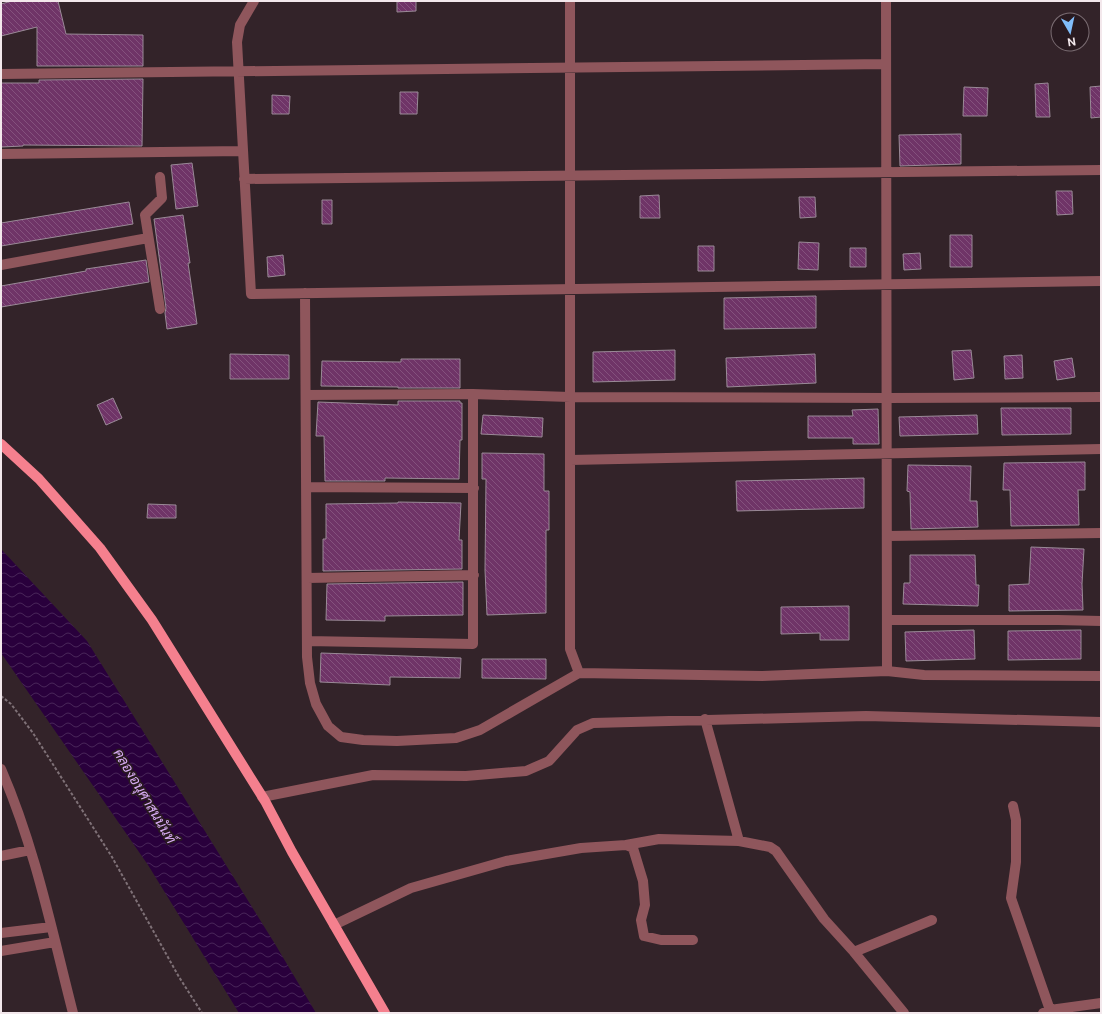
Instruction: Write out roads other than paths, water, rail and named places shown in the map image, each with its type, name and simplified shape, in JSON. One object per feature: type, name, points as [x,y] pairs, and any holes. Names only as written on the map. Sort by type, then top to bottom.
[{"type":"main road","points":[[1,444],[39,479],[100,548],[152,620],[262,797],[385,1013]]},
{"type":"street","points":[[254,1],[240,25],[237,42],[251,294],[1101,281]]},
{"type":"street","points":[[570,1],[570,649],[579,673]]},
{"type":"street","points":[[886,1],[887,671]]},
{"type":"street","points":[[1,74],[886,64]]},
{"type":"street","points":[[1,154],[243,151]]},
{"type":"street","points":[[244,180],[1101,170]]},
{"type":"street","points":[[160,177],[162,198],[145,215],[160,309]]},
{"type":"street","points":[[1,265],[148,238]]},
{"type":"street","points":[[305,293],[307,657],[310,683],[316,704],[328,726],[340,737],[363,740],[397,741],[456,738],[480,730],[579,673],[762,676],[887,671],[924,675],[1101,676]]},
{"type":"street","points":[[306,395],[473,394],[570,397],[887,398],[1101,397]]},
{"type":"street","points":[[307,641],[473,644],[473,394]]},
{"type":"street","points":[[570,460],[1101,449]]},
{"type":"street","points":[[306,487],[474,488]]},
{"type":"street","points":[[887,536],[1101,534]]},
{"type":"street","points":[[307,578],[474,575]]},
{"type":"street","points":[[887,620],[1101,621]]},
{"type":"street","points":[[262,797],[373,775],[466,776],[526,771],[548,761],[577,730],[593,723],[866,716],[1101,722]]},
{"type":"street","points":[[705,719],[739,841]]},
{"type":"street","points":[[1,769],[15,802],[30,850],[73,1013]]},
{"type":"street","points":[[1013,806],[1016,820],[1016,855],[1011,898],[1046,1011],[1101,1003]]},
{"type":"street","points":[[334,925],[411,888],[506,861],[581,848],[660,839],[739,841],[770,847],[776,851],[824,919],[854,952],[904,1013]]},
{"type":"street","points":[[626,844],[633,848],[643,881],[645,905],[641,920],[644,936],[661,940],[693,940]]},
{"type":"street","points":[[1,856],[30,850]]},
{"type":"street","points":[[854,952],[932,920]]},
{"type":"street","points":[[1,933],[51,927]]},
{"type":"street","points":[[1,951],[55,942]]},
{"type":"water","name":"คลองอนุศาสนนันท์","points":[[1,549],[87,641],[275,944],[316,1013],[239,1013],[148,865],[1,653]]}]
